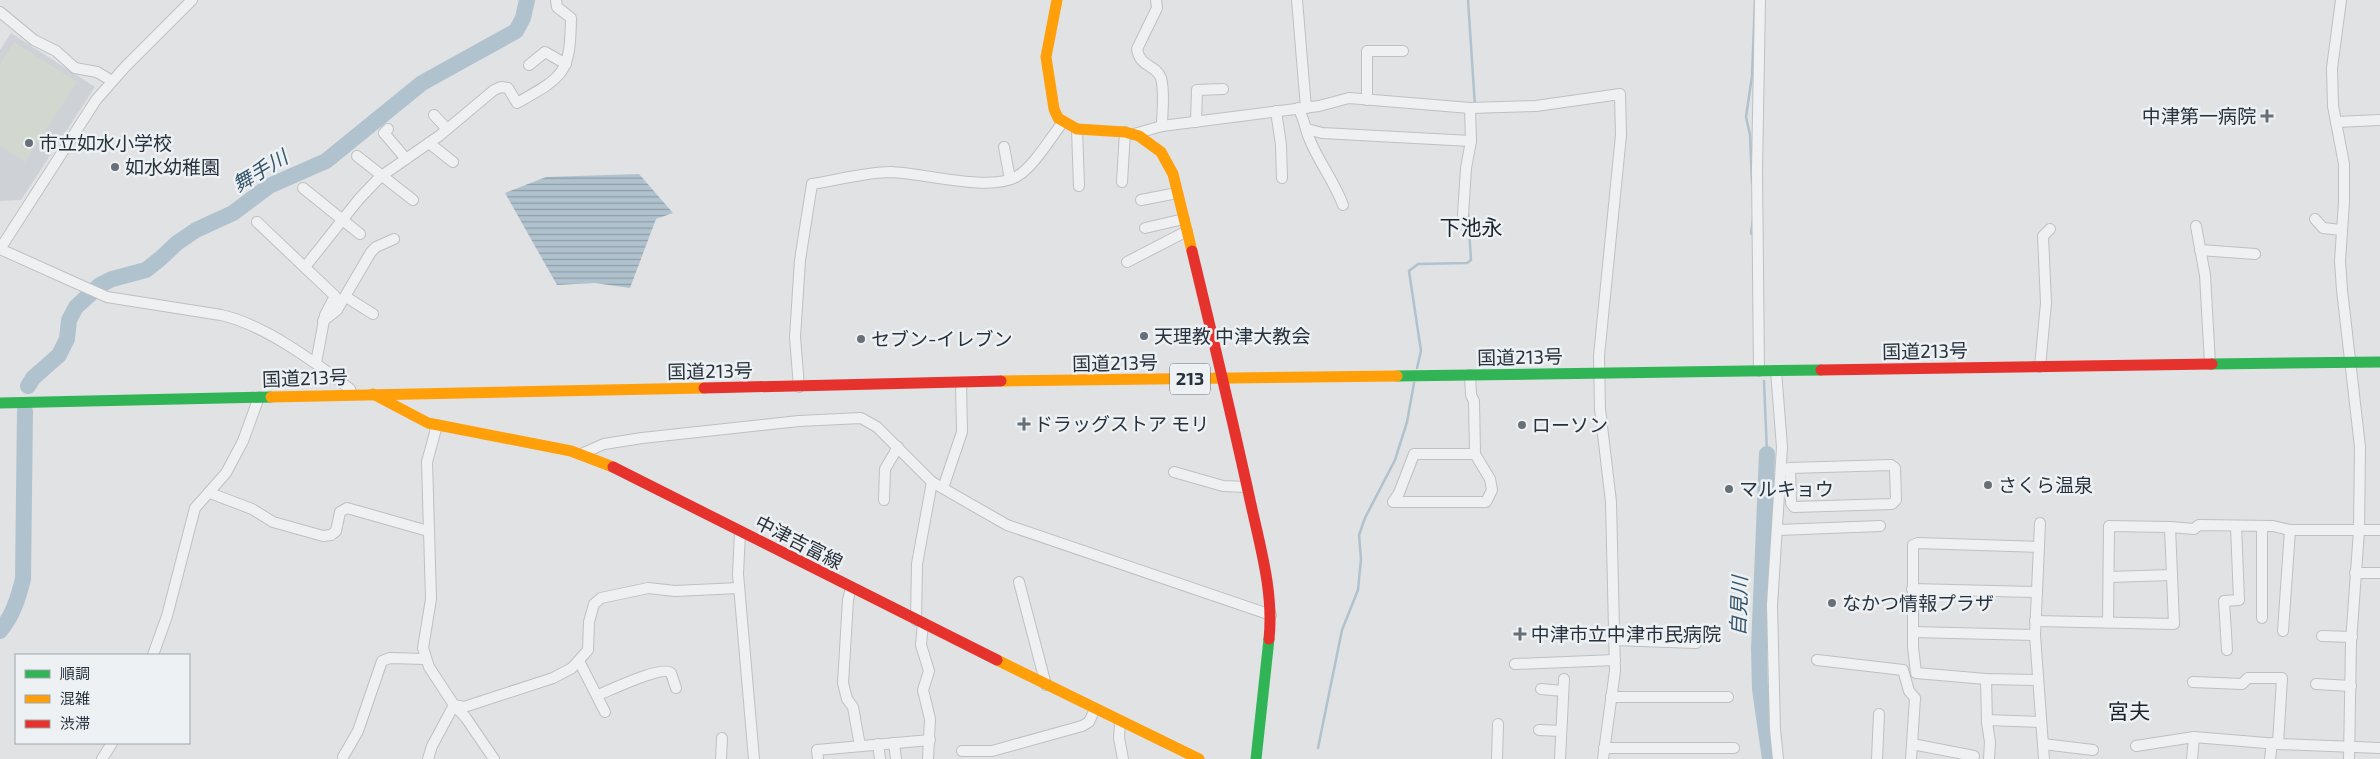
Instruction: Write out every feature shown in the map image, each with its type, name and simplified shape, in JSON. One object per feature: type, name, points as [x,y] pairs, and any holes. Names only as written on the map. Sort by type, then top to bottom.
[{"type":"main road","points":[[1057,0],[1046,57],[1054,109],[1063,122],[1077,129],[1129,133],[1145,139],[1161,152],[1170,167],[1178,193],[1268,584],[1271,615],[1256,759]]},
{"type":"main road","name":"国道213号","points":[[0,403],[371,393],[799,387],[960,382],[2380,362]]},
{"type":"main road","name":"中津吉富線","points":[[371,393],[412,416],[437,425],[581,454],[601,461],[851,588],[1120,722],[1199,759]]},
{"type":"street","points":[[192,0],[112,80],[89,109],[0,249],[107,297],[231,317],[280,341],[316,363],[350,388],[352,394]]},
{"type":"street","points":[[305,267],[342,219],[382,176],[447,130],[497,88],[508,88],[517,103],[546,86],[559,75],[566,64],[570,51],[571,18],[557,7],[556,0]]},
{"type":"street","points":[[1156,0],[1157,8],[1137,49],[1141,61],[1156,71],[1161,79],[1162,126]]},
{"type":"street","points":[[1297,0],[1302,108],[1309,138],[1336,186],[1343,204]]},
{"type":"street","points":[[1759,371],[1757,170],[1760,0]]},
{"type":"street","points":[[2341,0],[2332,68],[2333,106],[2344,164],[2344,202],[2341,230],[2342,290],[2360,447],[2359,531],[2352,637],[2349,759]]},
{"type":"street","points":[[0,12],[34,40],[56,51],[75,68],[97,72],[112,80]]},
{"type":"street","points":[[1367,100],[1367,52],[1403,51]]},
{"type":"street","points":[[529,65],[545,52],[566,64]]},
{"type":"street","points":[[1196,122],[1197,90],[1223,89]]},
{"type":"street","points":[[1122,182],[1129,133],[1162,126],[1302,108],[1349,98],[1470,108],[1536,106],[1620,94],[1621,134],[1599,373],[1602,426],[1611,502],[1614,640],[1611,697],[1603,759]]},
{"type":"street","points":[[1463,215],[1466,168],[1471,141],[1470,108]]},
{"type":"street","points":[[1276,111],[1281,145],[1282,178]]},
{"type":"street","points":[[434,115],[447,130]]},
{"type":"street","points":[[2336,122],[2380,120]]},
{"type":"street","points":[[799,387],[794,337],[800,260],[812,184],[890,172],[987,183],[1010,179],[1016,177],[1031,164],[1063,122]]},
{"type":"street","points":[[388,129],[384,133],[406,159]]},
{"type":"street","points":[[1077,129],[1080,186]]},
{"type":"street","points":[[1307,129],[1322,134],[1471,141]]},
{"type":"street","points":[[429,143],[453,162]]},
{"type":"street","points":[[1004,147],[1010,179]]},
{"type":"street","points":[[357,156],[413,200]]},
{"type":"street","points":[[303,188],[360,234]]},
{"type":"street","points":[[1141,200],[1178,193]]},
{"type":"street","points":[[1145,228],[1184,219]]},
{"type":"street","points":[[2315,219],[2323,228],[2341,230]]},
{"type":"street","points":[[257,222],[335,296],[323,321],[316,363]]},
{"type":"street","points":[[2196,226],[2206,291],[2210,364]]},
{"type":"street","points":[[2040,367],[2046,303],[2043,236],[2050,229]]},
{"type":"street","points":[[1127,262],[1187,232]]},
{"type":"street","points":[[323,321],[337,310],[371,252],[376,247],[394,239]]},
{"type":"street","points":[[2200,250],[2255,254]]},
{"type":"street","points":[[346,297],[373,314]]},
{"type":"street","points":[[1776,371],[1785,469],[1794,507],[1892,504],[1896,500],[1895,468],[1890,465],[1785,469]]},
{"type":"street","points":[[1470,375],[1471,395],[1474,401],[1475,454],[1492,490],[1486,502],[1393,502],[1407,475],[1414,454],[1475,454]]},
{"type":"street","points":[[943,488],[962,432],[960,382]]},
{"type":"street","points":[[152,654],[167,616],[195,508],[219,484],[231,465],[247,432],[259,396]]},
{"type":"street","points":[[581,454],[604,444],[642,438],[855,418],[871,422],[932,482],[1014,528],[1087,551],[1271,615]]},
{"type":"street","points":[[437,425],[427,462],[431,598],[423,643],[425,659],[454,705],[466,718],[494,759]]},
{"type":"street","points":[[884,500],[885,469],[898,447]]},
{"type":"street","points":[[1778,759],[1775,729],[1772,605],[1777,530],[1785,469]]},
{"type":"street","points":[[1174,472],[1222,486],[1247,487]]},
{"type":"street","points":[[928,759],[930,713],[924,690],[929,668],[921,646],[917,564],[932,482]]},
{"type":"street","points":[[210,492],[252,510],[273,522],[323,536],[331,535],[336,531],[340,512],[347,508],[428,531]]},
{"type":"street","points":[[2040,523],[2034,635],[2036,680],[2044,759]]},
{"type":"street","points":[[1777,530],[1880,526]]},
{"type":"street","points":[[2108,623],[2109,526],[2194,529],[2198,526],[2262,526],[2290,530],[2380,530]]},
{"type":"street","points":[[2227,650],[2224,601],[2239,600],[2236,526]]},
{"type":"street","points":[[2262,526],[2262,618]]},
{"type":"street","points":[[2035,622],[2174,624],[2170,527]]},
{"type":"street","points":[[2283,631],[2290,530]]},
{"type":"street","points":[[740,532],[738,558],[739,588],[754,759]]},
{"type":"street","points":[[2036,680],[1986,679],[1916,673],[1913,632],[1912,545],[1918,543],[2039,547]]},
{"type":"street","points":[[2355,573],[2380,573]]},
{"type":"street","points":[[2109,577],[2172,576]]},
{"type":"street","points":[[1019,582],[1046,685]]},
{"type":"street","points":[[454,705],[464,706],[553,678],[568,671],[579,661],[588,647],[587,629],[592,607],[601,598],[648,588],[676,591],[739,588]]},
{"type":"street","points":[[851,588],[848,600],[843,683],[847,699],[853,707],[860,746]]},
{"type":"street","points":[[1912,588],[2037,592]]},
{"type":"street","points":[[1913,632],[2034,635]]},
{"type":"street","points":[[2322,636],[2352,637]]},
{"type":"street","points":[[1614,640],[1696,642]]},
{"type":"street","points":[[343,757],[358,731],[382,661],[390,658],[425,659]]},
{"type":"street","points":[[1516,664],[1614,660]]},
{"type":"street","points":[[1818,660],[1902,670],[1909,691],[1915,698],[1911,759]]},
{"type":"street","points":[[579,661],[605,712]]},
{"type":"street","points":[[598,695],[641,677],[669,671],[676,688]]},
{"type":"street","points":[[2194,682],[2242,684],[2248,678],[2282,678],[2275,744],[2270,759]]},
{"type":"street","points":[[1560,759],[1564,679]]},
{"type":"street","points":[[1986,679],[1986,720],[1990,742],[1988,759]]},
{"type":"street","points":[[2316,684],[2351,686]]},
{"type":"street","points":[[1541,689],[1563,691]]},
{"type":"street","points":[[1611,697],[1728,696]]},
{"type":"street","points":[[428,759],[454,705]]},
{"type":"street","points":[[962,751],[992,751],[1082,726],[1089,722],[1095,709]]},
{"type":"street","points":[[1877,759],[1879,714]]},
{"type":"street","points":[[1986,720],[2041,722]]},
{"type":"street","points":[[1120,722],[1119,738],[1122,759]]},
{"type":"street","points":[[1497,759],[1498,724]]},
{"type":"street","points":[[1539,730],[1561,731]]},
{"type":"street","points":[[2192,759],[2194,736]]},
{"type":"street","points":[[2136,746],[2194,736],[2275,744],[2350,745],[2380,748]]},
{"type":"street","points":[[721,759],[722,738]]},
{"type":"street","points":[[818,759],[817,750],[930,740]]},
{"type":"street","points":[[894,743],[896,759]]},
{"type":"street","points":[[102,759],[111,744]]},
{"type":"street","points":[[878,744],[880,759]]},
{"type":"street","points":[[1912,744],[1974,756]]},
{"type":"street","points":[[2043,744],[2093,750]]},
{"type":"street","points":[[1604,748],[1734,748]]},
{"type":"shaded area","name":"市立如水小学校","points":[[11,33],[95,87],[21,200],[0,201],[0,50]]},
{"type":"shaded area","points":[[14,42],[77,82],[25,162],[0,146],[0,64]]},
{"type":"water","points":[[639,174],[673,213],[656,219],[630,288],[595,283],[557,285],[505,193],[546,177]]},
{"type":"waterway","name":"舞手川","points":[[28,386],[33,378],[59,355],[67,339],[69,320],[76,307],[100,285],[112,279],[146,270],[177,243],[196,230],[233,213],[269,186],[326,161],[422,83],[516,31],[523,18],[527,0]]},
{"type":"waterway","points":[[1468,0],[1475,106]]},
{"type":"waterway","points":[[1752,183],[1750,135],[1746,117],[1752,76],[1755,0]]},
{"type":"waterway","points":[[1417,368],[1421,351],[1409,271],[1418,264],[1467,263],[1471,260],[1468,213]]},
{"type":"waterway","points":[[1753,220],[1751,233],[1754,236]]},
{"type":"waterway","points":[[1764,381],[1767,454]]},
{"type":"waterway","points":[[1318,748],[1342,630],[1358,590],[1361,559],[1359,535],[1365,518],[1395,460],[1407,422],[1414,383]]},
{"type":"waterway","name":"舞手川","points":[[0,631],[15,606],[23,579],[25,411]]},
{"type":"waterway","name":"自見川","points":[[1767,454],[1759,648],[1760,689],[1770,759]]},
{"type":"traffic: fast","points":[[2212,364],[2380,362]]},
{"type":"traffic: fast","points":[[1397,376],[1821,370]]},
{"type":"traffic: fast","points":[[0,403],[271,397]]},
{"type":"traffic: fast","points":[[1256,759],[1269,639]]},
{"type":"traffic: slow","points":[[1057,0],[1046,57],[1054,109],[1058,118],[1077,129],[1125,132],[1139,136],[1161,152],[1173,174],[1192,251]]},
{"type":"traffic: slow","points":[[1001,381],[1397,376]]},
{"type":"traffic: slow","points":[[271,397],[704,388]]},
{"type":"traffic: slow","points":[[373,394],[428,423],[571,451],[613,467]]},
{"type":"traffic: slow","points":[[997,660],[1199,759]]},
{"type":"traffic: jam","points":[[1192,251],[1262,552],[1270,604],[1269,639]]},
{"type":"traffic: jam","points":[[1821,370],[2212,364]]},
{"type":"traffic: jam","points":[[704,388],[1001,381]]},
{"type":"traffic: jam","points":[[613,467],[997,660]]},
{"type":"place","name":"中津第一病院","points":[[2267,116]]},
{"type":"place","name":"市立如水小学校","points":[[29,143]]},
{"type":"place","name":"如水幼稚園","points":[[115,167]]},
{"type":"place","name":"天理教 中津大教会","points":[[1144,336]]},
{"type":"place","name":"セブン-イレブン","points":[[861,339]]},
{"type":"place","name":"ドラッグストア モリ","points":[[1024,424]]},
{"type":"place","name":"ローソン","points":[[1522,425]]},
{"type":"place","name":"さくら温泉","points":[[1988,485]]},
{"type":"place","name":"マルキョウ","points":[[1729,489]]},
{"type":"place","name":"なかつ情報プラザ","points":[[1832,603]]},
{"type":"place","name":"中津市立中津市民病院","points":[[1520,634]]},
{"type":"district","name":"下池永","points":[[1471,228]]},
{"type":"district","name":"宮夫","points":[[2129,712]]}]
